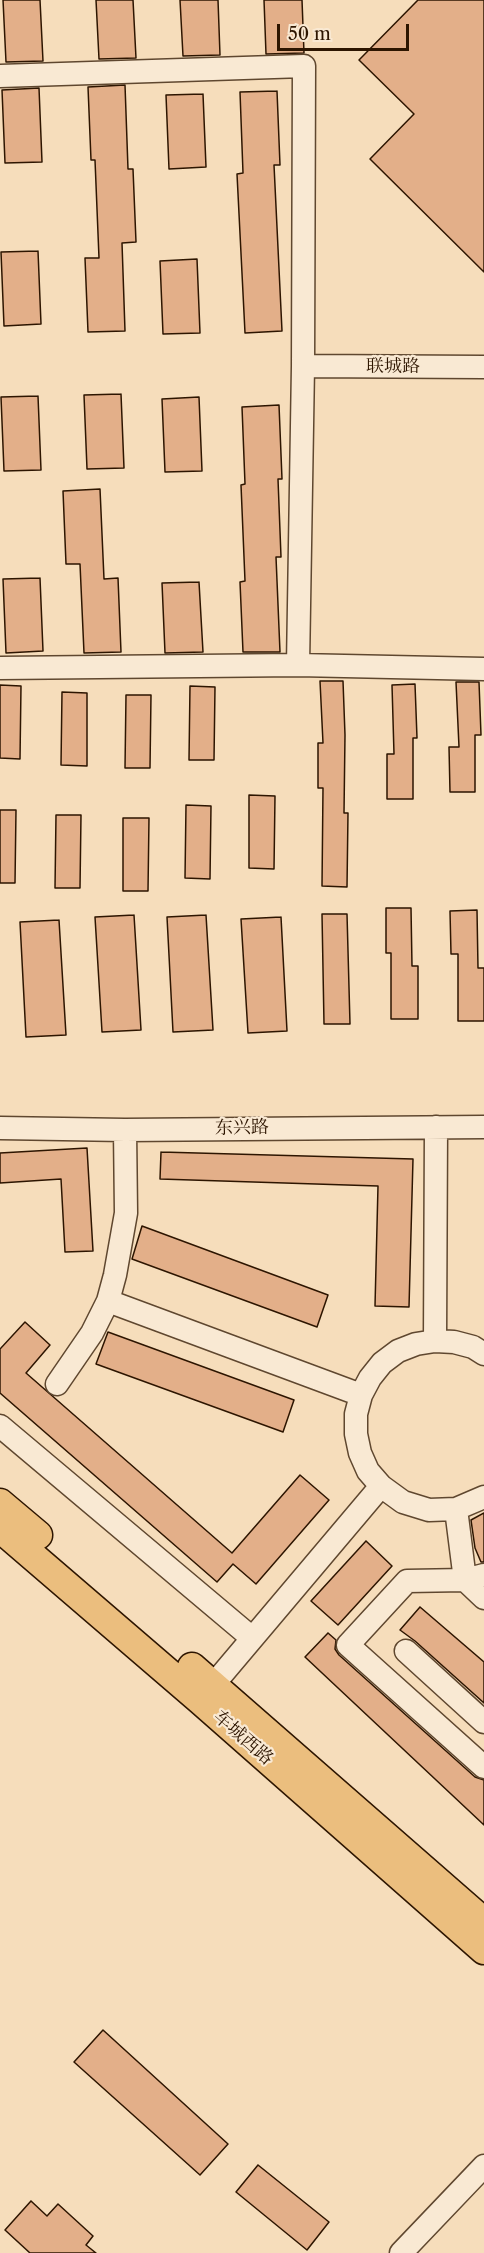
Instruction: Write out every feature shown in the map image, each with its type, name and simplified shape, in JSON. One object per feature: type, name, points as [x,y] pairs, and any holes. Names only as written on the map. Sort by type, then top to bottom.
[{"type":"main road","name":"车城西路","points":[[0,1503],[484,1950]]},
{"type":"main road","name":"车城西路","points":[[0,1528],[207,1692],[484,1922]]},
{"type":"street","points":[[0,76],[304,66],[303,366],[298,665]]},
{"type":"street","name":"联城路","points":[[303,366],[484,367]]},
{"type":"street","points":[[0,668],[298,665],[484,669]]},
{"type":"street","points":[[435,1341],[436,1126]]},
{"type":"street","name":"东兴路","points":[[0,1128],[125,1130],[484,1127]]},
{"type":"street","points":[[57,1384],[92,1333],[108,1301],[115,1275],[126,1213],[125,1130]]},
{"type":"street","points":[[108,1301],[361,1395]]},
{"type":"street","points":[[484,1354],[473,1347],[454,1342],[435,1341],[416,1344],[398,1351],[382,1363],[370,1378],[361,1395],[356,1424],[360,1453],[368,1471],[381,1486],[403,1502],[429,1510],[456,1509],[484,1497]]},
{"type":"street","points":[[0,1426],[252,1638]]},
{"type":"street","points":[[207,1692],[381,1486]]},
{"type":"street","points":[[456,1509],[474,1577],[484,1598]]},
{"type":"street","points":[[474,1577],[407,1581],[348,1645],[484,1767]]},
{"type":"street","points":[[406,1651],[484,1722]]},
{"type":"street","points":[[401,2253],[484,2166]]},
{"type":"building","points":[[3,0],[40,0],[43,61],[6,62]]},
{"type":"building","points":[[96,0],[133,0],[136,58],[99,59]]},
{"type":"building","points":[[180,0],[218,0],[220,55],[183,56]]},
{"type":"building","points":[[264,0],[302,0],[304,53],[266,54]]},
{"type":"building","points":[[418,0],[484,0],[484,272],[370,159],[414,114],[359,60]]},
{"type":"building","points":[[125,85],[128,169],[133,169],[136,242],[122,243],[125,331],[88,332],[85,258],[99,258],[95,160],[91,160],[88,87]]},
{"type":"building","points":[[39,88],[42,162],[5,163],[2,90]]},
{"type":"building","points":[[277,91],[280,165],[274,165],[282,331],[245,333],[237,174],[243,173],[240,92]]},
{"type":"building","points":[[203,94],[206,167],[169,169],[166,95]]},
{"type":"building","points":[[38,251],[41,324],[4,326],[1,252]]},
{"type":"building","points":[[197,259],[200,333],[163,334],[160,261]]},
{"type":"building","points":[[121,394],[124,468],[87,469],[84,395]]},
{"type":"building","points":[[38,396],[41,470],[4,471],[1,397]]},
{"type":"building","points":[[199,397],[202,471],[165,472],[162,399]]},
{"type":"building","points":[[279,405],[282,479],[278,479],[281,557],[276,557],[280,652],[243,652],[240,582],[245,581],[241,485],[245,484],[242,407]]},
{"type":"building","points":[[100,489],[104,579],[118,578],[121,652],[84,653],[80,564],[66,564],[63,491]]},
{"type":"building","points":[[40,578],[43,651],[6,653],[3,579]]},
{"type":"building","points":[[199,582],[203,652],[165,653],[162,583]]},
{"type":"building","points":[[320,681],[343,681],[344,813],[348,813],[347,887],[322,886],[323,788],[318,788],[318,743],[323,743]]},
{"type":"building","points":[[456,682],[479,682],[481,735],[475,735],[475,792],[450,792],[449,747],[459,747]]},
{"type":"building","points":[[415,684],[417,738],[413,738],[413,799],[387,799],[387,754],[394,754],[392,685]]},
{"type":"building","points":[[0,685],[21,686],[20,759],[0,758]]},
{"type":"building","points":[[190,686],[215,687],[214,760],[189,760]]},
{"type":"building","points":[[62,692],[87,693],[87,766],[61,765]]},
{"type":"building","points":[[126,695],[151,695],[150,768],[125,768]]},
{"type":"building","points":[[249,795],[275,796],[274,869],[249,868]]},
{"type":"building","points":[[186,805],[211,806],[210,879],[185,878]]},
{"type":"building","points":[[0,810],[16,810],[15,883],[0,883]]},
{"type":"building","points":[[56,815],[81,815],[80,888],[55,888]]},
{"type":"building","points":[[123,818],[149,818],[148,891],[123,891]]},
{"type":"building","points":[[386,908],[411,908],[412,966],[418,966],[418,1019],[391,1019],[391,953],[386,953]]},
{"type":"building","points":[[477,910],[478,968],[484,968],[484,1021],[458,1021],[458,954],[451,954],[450,911]]},
{"type":"building","points":[[322,914],[347,914],[350,1024],[324,1024]]},
{"type":"building","points":[[134,915],[141,1030],[102,1032],[95,917]]},
{"type":"building","points":[[206,915],[213,1030],[173,1032],[167,917]]},
{"type":"building","points":[[281,917],[287,1031],[248,1033],[241,919]]},
{"type":"building","points":[[59,920],[66,1035],[26,1037],[20,922]]},
{"type":"building","points":[[87,1148],[93,1251],[65,1252],[61,1179],[0,1183],[0,1153]]},
{"type":"building","points":[[161,1152],[413,1159],[409,1307],[375,1306],[378,1186],[160,1179]]},
{"type":"building","points":[[142,1226],[328,1295],[317,1327],[132,1259]]},
{"type":"building","points":[[25,1322],[50,1345],[26,1373],[232,1553],[300,1475],[329,1500],[256,1584],[233,1564],[217,1582],[0,1393],[0,1349]]},
{"type":"building","points":[[108,1332],[294,1400],[283,1432],[96,1364]]},
{"type":"building","points":[[484,1513],[484,1562],[481,1562],[475,1548],[471,1520]]},
{"type":"building","points":[[366,1541],[392,1566],[338,1625],[311,1601]]},
{"type":"building","points":[[420,1607],[484,1662],[484,1703],[400,1630]]},
{"type":"building","points":[[328,1633],[336,1640],[335,1649],[339,1655],[475,1777],[484,1780],[484,1825],[305,1657]]},
{"type":"building","points":[[103,2030],[228,2144],[200,2175],[74,2062]]},
{"type":"building","points":[[258,2165],[329,2222],[307,2250],[236,2192]]},
{"type":"building","points":[[31,2201],[47,2216],[58,2204],[93,2236],[86,2245],[96,2253],[30,2253],[5,2230]]}]
